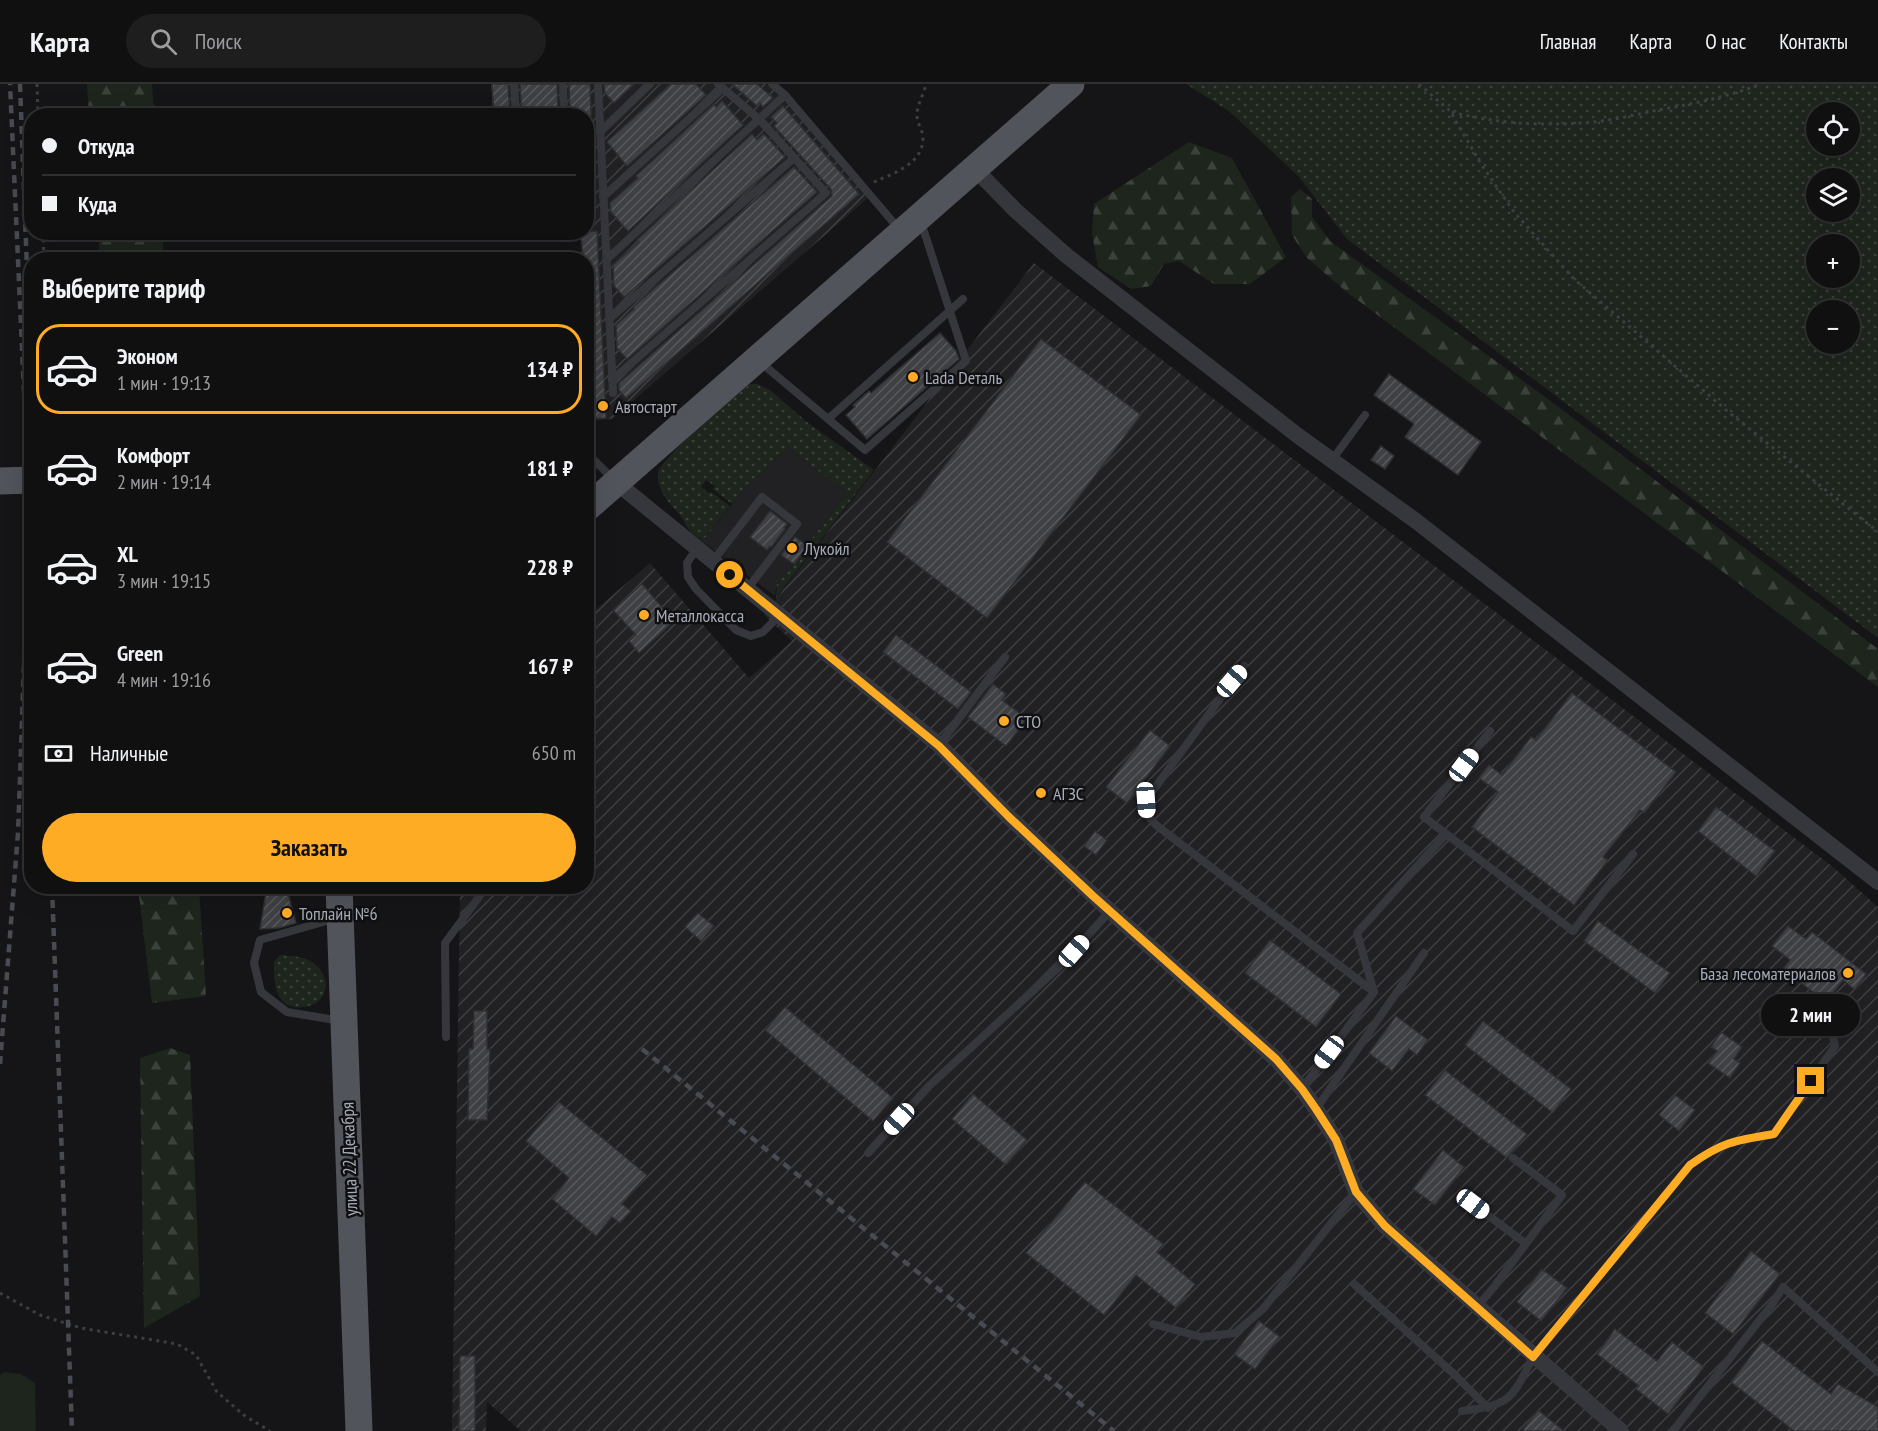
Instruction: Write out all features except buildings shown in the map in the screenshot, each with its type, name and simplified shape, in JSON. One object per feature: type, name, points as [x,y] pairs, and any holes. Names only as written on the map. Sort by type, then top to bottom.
[{"type":"main road","points":[[594,502],[1071,84]]},
{"type":"main road","points":[[0,481],[24,480]]},
{"type":"main road","name":"улица 22 Декабря","points":[[339,894],[359,1431]]},
{"type":"street","points":[[975,169],[1015,210],[1067,256],[1332,460],[1416,521],[1878,882]]},
{"type":"street","points":[[617,483],[939,746],[1009,817],[1110,911],[1276,1059],[1316,1109],[1336,1140],[1356,1192],[1385,1226],[1533,1357],[1621,1431]]},
{"type":"lane","points":[[514,84],[516,108]]},
{"type":"lane","points":[[563,84],[564,108]]},
{"type":"lane","points":[[598,84],[613,393]]},
{"type":"lane","points":[[600,132],[650,84]]},
{"type":"lane","points":[[756,359],[865,450],[966,361],[950,311],[910,224],[864,186],[785,95],[772,84]]},
{"type":"lane","points":[[603,197],[720,86],[759,120],[826,193],[612,380]]},
{"type":"lane","points":[[606,260],[785,95]]},
{"type":"lane","points":[[609,319],[794,158]]},
{"type":"lane","points":[[828,419],[963,299]]},
{"type":"lane","points":[[1332,460],[1365,416]]},
{"type":"lane","points":[[594,460],[617,483]]},
{"type":"lane","points":[[713,561],[762,497],[797,524],[748,588]]},
{"type":"lane","points":[[697,548],[687,563],[688,577],[696,589],[736,630],[751,636],[763,632],[780,615]]},
{"type":"lane","points":[[939,746],[1005,657]]},
{"type":"lane","points":[[1244,666],[1146,800],[1148,816],[1156,825],[1374,992]]},
{"type":"lane","points":[[1490,731],[1424,817],[1573,931],[1633,854]]},
{"type":"lane","points":[[1374,992],[1357,933],[1446,834]]},
{"type":"lane","points":[[446,1037],[445,943],[481,894]]},
{"type":"lane","points":[[868,1153],[930,1085],[1061,965],[1110,911]]},
{"type":"lane","points":[[340,917],[260,940],[254,963],[261,992],[287,1012],[344,1021]]},
{"type":"lane","points":[[1316,1109],[1424,953]]},
{"type":"lane","points":[[1302,1089],[1374,992]]},
{"type":"lane","points":[[1462,1412],[1500,1404],[1510,1396],[1521,1382],[1533,1357],[1690,1165],[1710,1150],[1737,1139],[1774,1134],[1835,1046],[1833,1035],[1800,1009]]},
{"type":"lane","points":[[1477,1307],[1562,1195],[1513,1158]]},
{"type":"lane","points":[[1153,1324],[1201,1337],[1235,1333],[1263,1309],[1356,1192]]},
{"type":"lane","points":[[1473,1204],[1525,1243]]},
{"type":"lane","points":[[1354,1284],[1454,1374],[1488,1408]]},
{"type":"lane","points":[[1673,1431],[1783,1287],[1878,1372]]},
{"type":"path","points":[[37,84],[38,108]]},
{"type":"path","points":[[864,186],[907,166],[918,155],[924,134],[917,113],[926,84]]},
{"type":"path","points":[[1419,84],[1450,111],[1481,164],[1514,212],[1574,279],[1726,410],[1878,532]]},
{"type":"path","points":[[1450,111],[1471,117],[1538,124],[1582,123],[1700,102],[1737,93],[1761,84]]},
{"type":"path","points":[[0,1293],[40,1315],[81,1328],[177,1344],[196,1355],[218,1392],[245,1416],[270,1431]]},
{"type":"shaded area","points":[[491,84],[766,84],[788,102],[868,198],[612,419],[594,420],[594,252],[581,252],[580,240],[594,240],[594,108],[493,108]]},
{"type":"shaded area","points":[[1034,263],[1833,867],[1878,907],[1878,1431],[521,1431],[487,1402],[486,1431],[452,1431],[460,894],[594,894],[594,611],[650,563],[749,678],[792,641],[764,615]]},
{"type":"shaded area","points":[[789,448],[847,493],[777,584],[775,596],[699,539],[706,537],[744,489]]},
{"type":"green space","points":[[87,84],[152,84],[154,108],[89,108]]},
{"type":"green space","points":[[1186,84],[1878,84],[1878,638],[1347,239],[1299,177],[1229,111]]},
{"type":"green space","points":[[1189,142],[1232,158],[1286,257],[1250,284],[1214,284],[1179,261],[1164,264],[1151,286],[1131,289],[1098,267],[1092,234],[1094,204]]},
{"type":"green space","points":[[1300,189],[1312,199],[1312,217],[1330,241],[1548,399],[1878,649],[1878,687],[1348,293],[1307,258],[1292,235],[1291,197]]},
{"type":"green space","points":[[99,240],[163,240],[163,252],[99,252]]},
{"type":"green space","points":[[750,384],[757,384],[770,390],[808,423],[874,470],[776,598],[777,584],[847,493],[789,448],[744,489],[732,504],[713,489],[715,486],[706,480],[701,487],[730,506],[706,537],[699,539],[689,530],[668,501],[658,480],[662,466],[671,455],[698,428]]},
{"type":"green space","points":[[139,894],[199,894],[206,996],[152,1003]]},
{"type":"green space","points":[[280,955],[305,959],[320,969],[326,984],[325,992],[315,1004],[296,1007],[283,1002],[279,997],[275,984],[274,962]]},
{"type":"green space","points":[[170,1048],[190,1055],[200,1296],[144,1328],[140,1058]]},
{"type":"green space","points":[[5,1372],[21,1374],[35,1383],[36,1431],[0,1431],[0,1375]]},
{"type":"railway","points":[[10,84],[24,392]]},
{"type":"railway","points":[[20,84],[24,190]]},
{"type":"railway","points":[[26,240],[26,252]]},
{"type":"railway","points":[[0,1064],[18,833],[24,665]]},
{"type":"railway","points":[[52,894],[72,1431]]},
{"type":"railway","points":[[642,1049],[1114,1431]]},
{"type":"place","name":"Lada Dеталь","points":[[913,377]]},
{"type":"place","name":"Автостарт","points":[[603,406]]},
{"type":"place","name":"Лукойл","points":[[792,548]]},
{"type":"place","name":"Металлокасса","points":[[644,615]]},
{"type":"place","name":"СТО","points":[[1004,721]]},
{"type":"place","name":"АГЗС","points":[[1041,793]]},
{"type":"place","name":"Топлайн №6","points":[[287,913]]},
{"type":"place","name":"База лесоматериалов","points":[[1848,973]]},
{"type":"route","points":[[730,575],[939,746],[1009,817],[1093,896],[1276,1059],[1316,1109],[1336,1140],[1356,1192],[1385,1226],[1533,1357],[1690,1165],[1710,1150],[1737,1139],[1774,1134],[1811,1081]]}]
